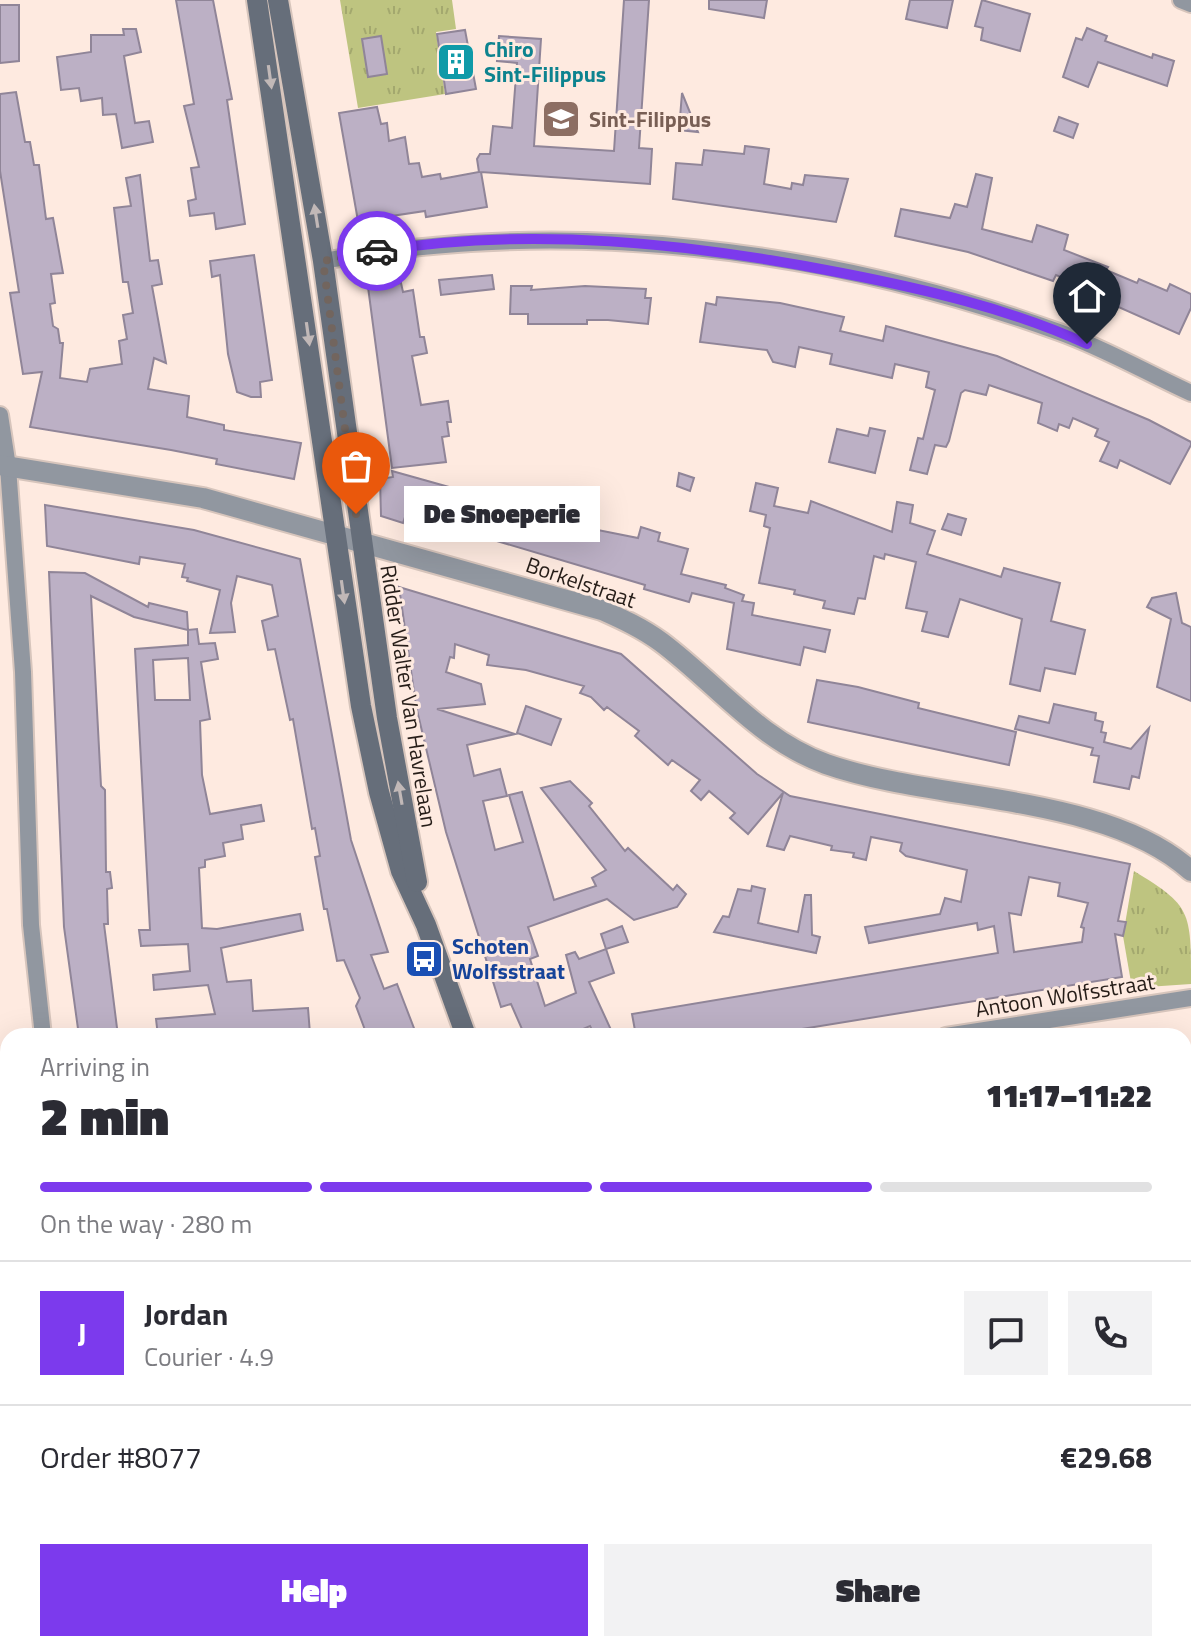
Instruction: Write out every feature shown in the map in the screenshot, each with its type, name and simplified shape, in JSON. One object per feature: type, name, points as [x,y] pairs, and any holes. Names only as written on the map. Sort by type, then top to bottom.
[{"type":"main road","name":"Ridder Walter Van Havrelaan","points":[[257,0],[357,677],[379,792],[401,871],[426,925],[463,1028]]},
{"type":"main road","name":"Ridder Walter Van Havrelaan","points":[[278,0],[323,261],[360,543],[404,822],[426,925]]},
{"type":"street","points":[[1181,0],[1191,4]]},
{"type":"street","points":[[323,261],[420,244],[537,240],[706,248],[936,293],[1061,332],[1191,393]]},
{"type":"street","points":[[0,415],[23,672],[31,925],[42,1028]]},
{"type":"street","name":"Borkelstraat","points":[[4,466],[203,498],[499,579],[621,619],[659,641],[757,725],[788,746],[826,764],[873,777],[1108,824],[1147,841],[1191,871]]},
{"type":"street","name":"Antoon Wolfsstraat","points":[[998,1028],[1191,998]]},
{"type":"green space","points":[[340,0],[452,0],[456,29],[436,32],[445,94],[358,108]]},
{"type":"green space","points":[[1134,871],[1167,893],[1184,913],[1190,940],[1191,984],[1132,988],[1123,936]]},
{"type":"building","points":[[176,0],[213,0],[232,99],[227,100],[245,224],[216,229],[214,213],[190,216],[188,201],[196,199],[191,168],[199,167],[184,106],[194,104]]},
{"type":"building","points":[[624,0],[649,0],[639,148],[652,149],[650,184],[481,172],[487,207],[426,217],[425,211],[358,221],[339,113],[377,107],[381,124],[387,123],[389,141],[405,137],[409,164],[419,163],[422,177],[440,174],[441,179],[479,172],[477,159],[480,154],[490,154],[493,126],[512,128],[517,63],[497,61],[499,36],[541,39],[534,146],[614,151]]},
{"type":"building","points":[[709,0],[767,0],[764,18],[709,9]]},
{"type":"building","points":[[910,0],[953,0],[947,28],[906,19]]},
{"type":"building","points":[[982,0],[1030,14],[1020,51],[981,40],[983,28],[975,26]]},
{"type":"building","points":[[0,5],[19,5],[19,61],[0,63]]},
{"type":"building","points":[[1087,28],[1107,36],[1105,41],[1152,58],[1153,54],[1174,61],[1167,86],[1098,62],[1088,87],[1063,77],[1076,38],[1082,40]]},
{"type":"building","points":[[123,29],[136,29],[141,52],[124,56],[135,123],[149,121],[153,142],[122,148],[116,114],[103,115],[102,98],[81,101],[79,88],[61,90],[57,57],[91,52],[91,35],[124,35]]},
{"type":"building","name":"Chiro Sint-Filippus","points":[[465,30],[476,89],[446,94],[437,34]]},
{"type":"building","points":[[381,36],[387,74],[368,77],[362,39]]},
{"type":"building","points":[[16,92],[25,142],[30,142],[34,165],[39,165],[46,219],[53,218],[63,273],[51,274],[55,303],[50,304],[53,326],[58,329],[60,343],[63,343],[60,378],[87,382],[90,369],[122,364],[119,341],[127,339],[123,315],[133,313],[128,282],[123,282],[114,208],[131,206],[126,178],[140,175],[150,261],[158,260],[162,284],[152,286],[166,363],[154,358],[148,389],[189,396],[187,417],[224,425],[224,430],[301,443],[294,479],[216,464],[217,459],[30,427],[42,372],[23,374],[10,293],[19,292],[0,171],[0,94]]},
{"type":"building","points":[[682,93],[698,132],[679,130]]},
{"type":"building","points":[[1059,117],[1078,124],[1073,138],[1054,131]]},
{"type":"building","points":[[745,146],[769,149],[764,184],[791,189],[792,183],[803,185],[805,175],[848,179],[836,222],[673,199],[676,163],[702,165],[704,150],[744,154]]},
{"type":"building","points":[[976,174],[992,178],[982,229],[1032,242],[1037,225],[1068,235],[1064,250],[1108,267],[1106,270],[1137,283],[1139,279],[1167,291],[1170,284],[1191,294],[1191,308],[1179,334],[1087,293],[1089,288],[1056,275],[1053,281],[968,252],[895,236],[901,209],[950,218],[955,204],[967,207]]},
{"type":"building","points":[[254,255],[272,380],[260,382],[261,397],[237,392],[228,354],[220,275],[212,277],[210,261]]},
{"type":"building","points":[[492,275],[494,289],[441,295],[439,280]]},
{"type":"building","points":[[401,283],[403,292],[413,290],[420,337],[424,337],[427,353],[412,356],[421,405],[448,401],[451,422],[447,422],[449,436],[442,437],[446,462],[392,468],[368,287]]},
{"type":"building","points":[[511,286],[532,286],[531,290],[585,286],[646,289],[645,298],[651,298],[648,324],[587,320],[587,324],[528,324],[528,314],[510,314]]},
{"type":"building","points":[[717,297],[780,303],[844,317],[840,331],[883,341],[886,326],[997,356],[1149,420],[1191,442],[1191,445],[1170,484],[1120,460],[1117,468],[1100,461],[1109,442],[1095,436],[1098,429],[1073,418],[1069,428],[1059,424],[1057,431],[1038,423],[1042,403],[989,385],[986,395],[965,390],[961,393],[949,441],[946,447],[935,445],[927,474],[910,470],[918,438],[923,439],[935,390],[926,387],[929,372],[895,364],[892,378],[830,364],[832,354],[799,347],[795,367],[773,362],[767,350],[700,342],[706,303],[716,305]]},
{"type":"building","points":[[870,428],[885,431],[875,473],[829,462],[837,429],[868,436]]},
{"type":"building","points":[[392,471],[449,487],[447,494],[494,510],[497,498],[541,511],[551,515],[548,522],[578,532],[583,527],[638,538],[641,527],[660,533],[658,541],[688,549],[681,574],[726,585],[725,588],[744,595],[742,601],[754,603],[752,615],[830,630],[825,652],[804,647],[800,665],[727,649],[734,603],[692,593],[689,602],[644,589],[645,585],[406,514],[403,523],[381,516],[380,479],[393,477]]},
{"type":"building","points":[[679,473],[694,478],[690,491],[677,486]]},
{"type":"building","points":[[756,483],[778,488],[774,506],[808,513],[811,501],[892,532],[897,502],[913,505],[910,523],[935,531],[927,554],[1001,577],[1004,568],[1060,583],[1051,621],[1085,630],[1075,674],[1045,668],[1040,691],[1010,684],[1022,619],[960,599],[948,637],[922,631],[927,612],[906,608],[916,562],[885,554],[884,559],[874,556],[865,599],[858,598],[854,614],[823,608],[825,601],[794,594],[795,590],[759,583],[770,528],[764,526],[766,515],[750,511]]},
{"type":"building","points":[[45,505],[194,530],[300,559],[351,840],[388,952],[371,955],[384,989],[397,984],[414,1028],[364,1028],[356,1006],[360,998],[344,960],[337,961],[327,909],[324,909],[315,857],[320,856],[315,828],[312,829],[293,719],[290,720],[275,649],[268,650],[262,621],[278,616],[272,585],[237,576],[231,603],[235,632],[210,633],[220,590],[187,581],[188,578],[182,577],[185,564],[140,557],[139,564],[47,546]]},
{"type":"building","points":[[948,514],[966,519],[961,535],[942,529]]},
{"type":"building","points":[[49,572],[85,573],[148,607],[149,603],[187,612],[188,630],[134,617],[91,596],[101,786],[105,790],[106,872],[110,872],[112,888],[107,889],[108,924],[104,924],[117,1028],[78,1028],[64,927]]},
{"type":"building","points":[[399,587],[621,654],[757,774],[790,796],[1130,864],[1118,921],[1126,922],[1123,936],[1115,934],[1122,977],[808,1028],[635,1028],[632,1014],[998,953],[994,926],[978,930],[977,923],[869,943],[865,927],[940,914],[945,898],[961,902],[967,870],[906,856],[900,851],[902,843],[871,837],[866,860],[853,857],[854,853],[831,850],[832,846],[790,836],[784,850],[767,846],[783,793],[748,834],[730,818],[735,813],[709,791],[701,800],[691,791],[700,780],[672,760],[668,765],[635,736],[639,731],[607,707],[604,710],[591,697],[580,693],[584,686],[526,670],[487,665],[489,655],[455,644],[454,658],[450,657],[446,672],[481,684],[485,704],[437,709],[515,734],[467,745],[474,776],[500,769],[507,796],[483,801],[495,850],[523,842],[509,795],[522,792],[554,900],[596,886],[592,878],[606,870],[541,788],[570,781],[592,803],[589,806],[625,851],[628,848],[673,890],[677,885],[686,894],[677,907],[634,920],[607,899],[528,927],[538,956],[530,959],[545,1006],[576,993],[566,955],[575,952],[579,959],[606,949],[614,973],[589,982],[610,1028],[522,1028],[511,1004],[501,1007],[446,832],[416,706]],"holes":[[[1029,877],[1060,883],[1058,896],[1088,903],[1081,927],[1084,928],[1082,942],[1014,952],[1009,913],[1021,915]]]},
{"type":"building","points":[[1176,593],[1182,623],[1191,627],[1191,701],[1157,687],[1171,619],[1147,607],[1152,598]]},
{"type":"building","points":[[197,629],[199,644],[215,643],[218,659],[201,662],[210,719],[200,721],[202,775],[210,814],[261,805],[264,821],[241,825],[243,839],[223,843],[225,856],[205,860],[205,867],[199,868],[202,928],[217,929],[300,914],[303,930],[221,948],[227,982],[251,980],[253,1011],[308,1008],[310,1028],[157,1028],[156,1019],[215,1014],[208,985],[154,990],[153,975],[190,971],[188,944],[141,946],[139,930],[150,930],[135,649],[188,645],[188,630]],"holes":[[[188,658],[190,700],[155,700],[153,660]]]},
{"type":"building","points":[[817,680],[858,687],[919,703],[918,708],[1016,732],[1009,765],[808,722]]},
{"type":"building","points":[[1054,704],[1096,713],[1095,720],[1103,722],[1101,732],[1106,733],[1104,742],[1131,749],[1149,728],[1139,778],[1132,776],[1129,789],[1094,782],[1099,756],[1091,755],[1093,748],[1015,729],[1019,716],[1049,723]]},
{"type":"building","points":[[526,706],[561,719],[551,745],[517,733]]},
{"type":"building","points":[[752,886],[765,889],[758,923],[798,932],[805,895],[811,895],[812,935],[820,937],[816,953],[714,932],[723,916],[729,917],[738,889],[751,891]]},
{"type":"building","points":[[622,926],[628,942],[606,949],[601,934]]},
{"type":"way so far","points":[[356,514],[323,261],[377,251]]},
{"type":"place","name":"Chiro Sint-Filippus","points":[[456,62]]},
{"type":"place","name":"Sint-Filippus","points":[[561,119]]},
{"type":"place","name":"De Snoeperie","points":[[356,514]]},
{"type":"place","name":"Schoten Wolfsstraat","points":[[424,959]]},
{"type":"route","points":[[377,251],[420,244],[552,239],[706,248],[936,293],[1061,332],[1087,344]]}]
